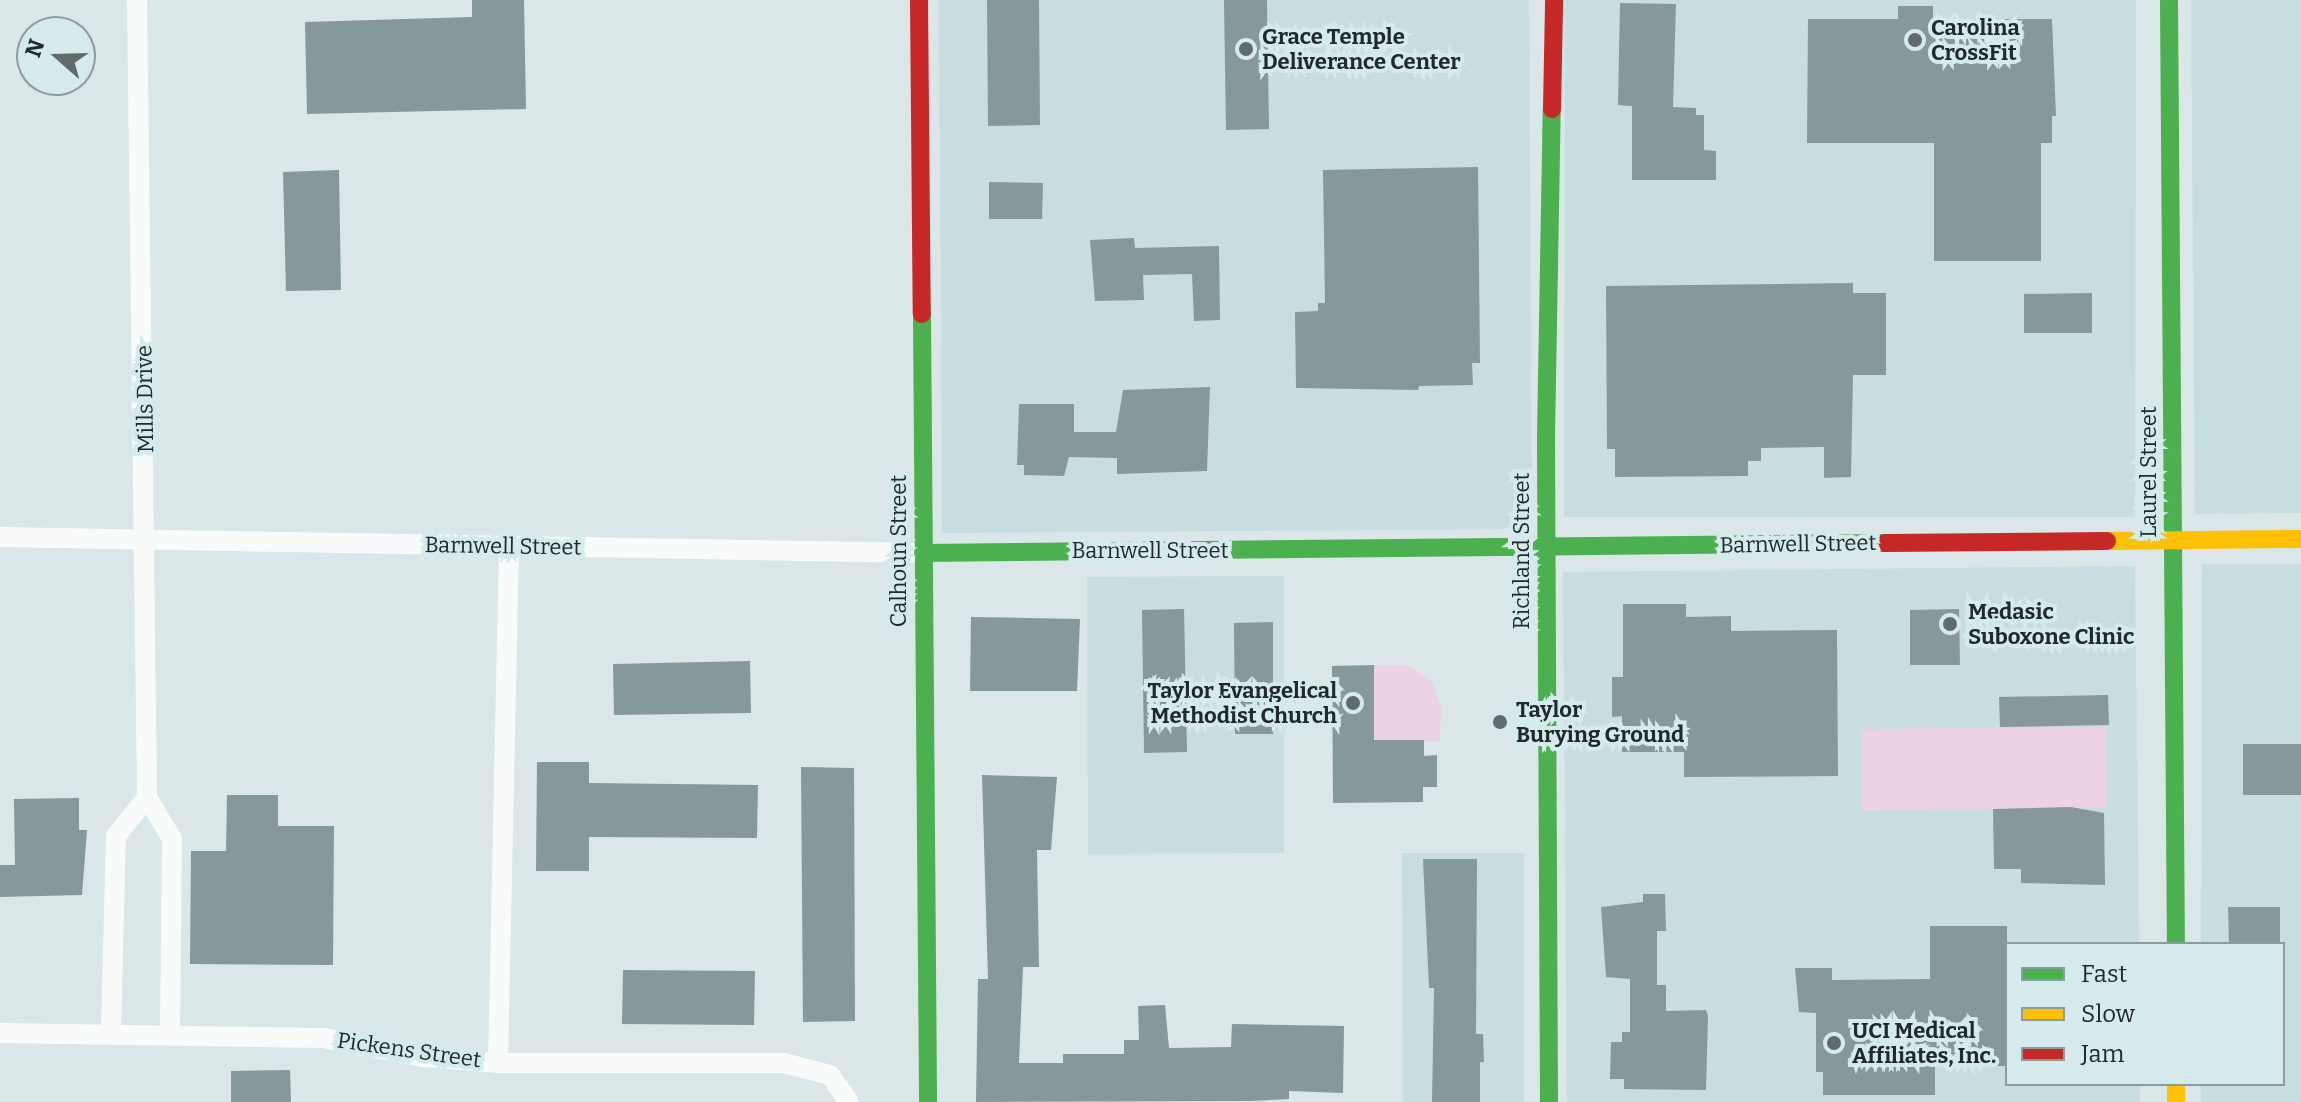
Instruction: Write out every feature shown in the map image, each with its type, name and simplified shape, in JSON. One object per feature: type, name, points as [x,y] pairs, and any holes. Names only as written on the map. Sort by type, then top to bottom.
[{"type":"street","name":"Mills Drive","points":[[137,0],[147,539],[147,797]]},
{"type":"street","name":"Calhoun Street","points":[[919,0],[928,1102]]},
{"type":"street","name":"Richland Street","points":[[1549,1102],[1547,548],[1554,0]]},
{"type":"street","name":"Laurel Street","points":[[2169,0],[2176,942]]},
{"type":"street","name":"Barnwell Street","points":[[0,537],[923,553],[2301,539]]},
{"type":"street","points":[[498,1063],[509,546]]},
{"type":"street","points":[[111,1034],[116,836],[147,797],[172,839],[170,1034]]},
{"type":"street","name":"Pickens Street","points":[[0,1033],[323,1038],[424,1057],[498,1063],[784,1063],[830,1075],[849,1102]]},
{"type":"shaded area","points":[[939,0],[1529,0],[1532,529],[942,533]]},
{"type":"shaded area","points":[[1565,0],[2136,0],[2135,517],[1564,517]]},
{"type":"shaded area","points":[[2191,0],[2301,0],[2301,513],[2195,514]]},
{"type":"shaded area","points":[[2202,564],[2301,564],[2301,1102],[2201,1102],[2201,1086],[2285,1086],[2285,942],[2201,942]]},
{"type":"shaded area","points":[[2135,566],[2139,942],[2005,942],[2005,1086],[2140,1086],[2140,1102],[1567,1102],[1563,572]]},
{"type":"shaded area","points":[[1284,576],[1284,853],[1088,854],[1087,577]]},
{"type":"shaded area","points":[[1374,665],[1407,665],[1432,681],[1441,706],[1440,741],[1374,740]]},
{"type":"shaded area","points":[[2106,727],[2107,808],[1862,810],[1861,729]]},
{"type":"shaded area","points":[[1402,853],[1524,853],[1524,1102],[1403,1102]]},
{"type":"building","points":[[472,0],[524,0],[526,109],[307,114],[305,22],[472,17]]},
{"type":"building","points":[[987,0],[1039,0],[1040,125],[988,126]]},
{"type":"building","name":"Grace Temple Deliverance Center","points":[[1224,0],[1267,0],[1269,129],[1226,130]]},
{"type":"building","points":[[1620,3],[1676,4],[1673,107],[1696,108],[1696,115],[1704,115],[1704,150],[1716,151],[1716,180],[1632,180],[1632,106],[1618,105]]},
{"type":"building","points":[[1898,6],[1933,6],[1933,19],[2052,19],[2056,116],[2052,116],[2052,143],[2041,143],[2041,261],[1934,261],[1934,143],[1807,143],[1808,19],[1898,19]]},
{"type":"building","points":[[1478,167],[1480,363],[1472,363],[1473,385],[1419,386],[1418,390],[1296,388],[1295,312],[1318,311],[1318,303],[1325,303],[1323,170]]},
{"type":"building","points":[[339,170],[341,290],[286,291],[283,172]]},
{"type":"building","points":[[989,182],[1043,183],[1042,219],[989,219]]},
{"type":"building","points":[[1134,238],[1135,248],[1219,246],[1220,320],[1194,321],[1192,274],[1143,275],[1144,300],[1095,301],[1090,240]]},
{"type":"building","points":[[1853,283],[1853,293],[1886,293],[1886,375],[1853,375],[1851,477],[1824,478],[1824,447],[1761,448],[1761,461],[1748,461],[1748,476],[1615,477],[1615,449],[1607,449],[1606,286]]},
{"type":"building","points":[[2092,293],[2092,333],[2024,333],[2024,294]]},
{"type":"building","points":[[1210,387],[1207,471],[1117,474],[1117,458],[1069,457],[1064,476],[1024,475],[1024,465],[1017,465],[1019,404],[1074,404],[1074,432],[1116,432],[1123,390]]},
{"type":"building","points":[[1623,604],[1686,604],[1686,617],[1731,616],[1731,631],[1837,630],[1838,776],[1684,777],[1684,752],[1622,752],[1622,716],[1612,717],[1612,677],[1623,677]]},
{"type":"building","points":[[1184,609],[1187,752],[1144,753],[1142,610]]},
{"type":"building","points":[[1959,609],[1960,665],[1910,665],[1910,610]]},
{"type":"building","points":[[971,617],[1080,619],[1077,691],[970,691]]},
{"type":"building","points":[[1273,622],[1273,734],[1235,734],[1234,623]]},
{"type":"building","points":[[750,661],[751,713],[614,715],[613,664]]},
{"type":"building","name":"Taylor Evangelical Methodist Church","points":[[1374,665],[1374,740],[1424,740],[1424,756],[1437,755],[1437,787],[1423,787],[1423,802],[1333,803],[1332,666]]},
{"type":"building","points":[[2108,695],[2109,725],[2000,727],[1999,697]]},
{"type":"building","points":[[2243,744],[2301,744],[2301,795],[2243,795]]},
{"type":"building","points":[[537,762],[589,762],[589,783],[758,785],[757,838],[589,837],[589,871],[536,871]]},
{"type":"building","points":[[801,767],[854,768],[855,1021],[803,1022]]},
{"type":"building","points":[[982,775],[1057,777],[1051,850],[1037,850],[1039,967],[1023,967],[1019,1063],[1063,1063],[1063,1054],[1124,1054],[1124,1040],[1139,1040],[1138,1006],[1165,1005],[1169,1048],[1231,1047],[1232,1024],[1344,1026],[1343,1093],[1289,1091],[1289,1099],[1251,1101],[976,1102],[978,979],[988,979]]},
{"type":"building","points":[[227,795],[278,795],[278,826],[334,826],[333,965],[190,964],[191,851],[226,851]]},
{"type":"building","points":[[79,798],[79,830],[87,830],[82,895],[0,897],[0,865],[15,865],[14,799]]},
{"type":"building","points":[[2071,807],[2104,813],[2105,885],[2021,883],[2021,869],[1994,869],[1993,809]]},
{"type":"building","points":[[1423,859],[1477,859],[1476,1034],[1483,1034],[1484,1062],[1480,1062],[1480,1102],[1432,1102],[1434,988],[1429,988]]},
{"type":"building","points":[[1643,894],[1665,894],[1666,931],[1657,931],[1657,985],[1666,985],[1666,1011],[1706,1010],[1708,1016],[1706,1090],[1624,1089],[1624,1079],[1610,1079],[1611,1042],[1622,1042],[1622,1032],[1630,1032],[1630,979],[1606,977],[1601,907],[1643,902]]},
{"type":"building","points":[[2228,907],[2280,907],[2280,942],[2229,942]]},
{"type":"building","points":[[1930,926],[2007,926],[2005,1066],[1935,1066],[1935,1095],[1823,1095],[1823,1072],[1816,1072],[1816,1013],[1799,1012],[1795,968],[1832,968],[1832,980],[1930,979]]},
{"type":"building","points":[[623,970],[755,971],[754,1025],[622,1024]]},
{"type":"building","points":[[290,1070],[291,1102],[231,1102],[231,1071]]},
{"type":"traffic: fast","points":[[2169,0],[2176,942]]},
{"type":"traffic: fast","points":[[1549,1102],[1546,437],[1552,109]]},
{"type":"traffic: fast","points":[[922,314],[928,1102]]},
{"type":"traffic: fast","points":[[923,553],[1885,543]]},
{"type":"traffic: slow","points":[[2107,541],[2301,539]]},
{"type":"traffic: slow","points":[[2176,1086],[2176,1102]]},
{"type":"traffic: jam","points":[[919,0],[922,314]]},
{"type":"traffic: jam","points":[[1552,109],[1554,0]]},
{"type":"traffic: jam","points":[[1885,543],[2107,541]]},
{"type":"place","name":"Carolina CrossFit","points":[[1915,40]]},
{"type":"place","name":"Grace Temple Deliverance Center","points":[[1246,49]]},
{"type":"place","name":"Medasic Suboxone Clinic","points":[[1950,624]]},
{"type":"place","name":"Taylor Evangelical Methodist Church","points":[[1353,703]]},
{"type":"place","name":"Taylor Burying Ground","points":[[1500,722]]},
{"type":"place","name":"UCI Medical Affiliates, Inc.","points":[[1834,1043]]}]
